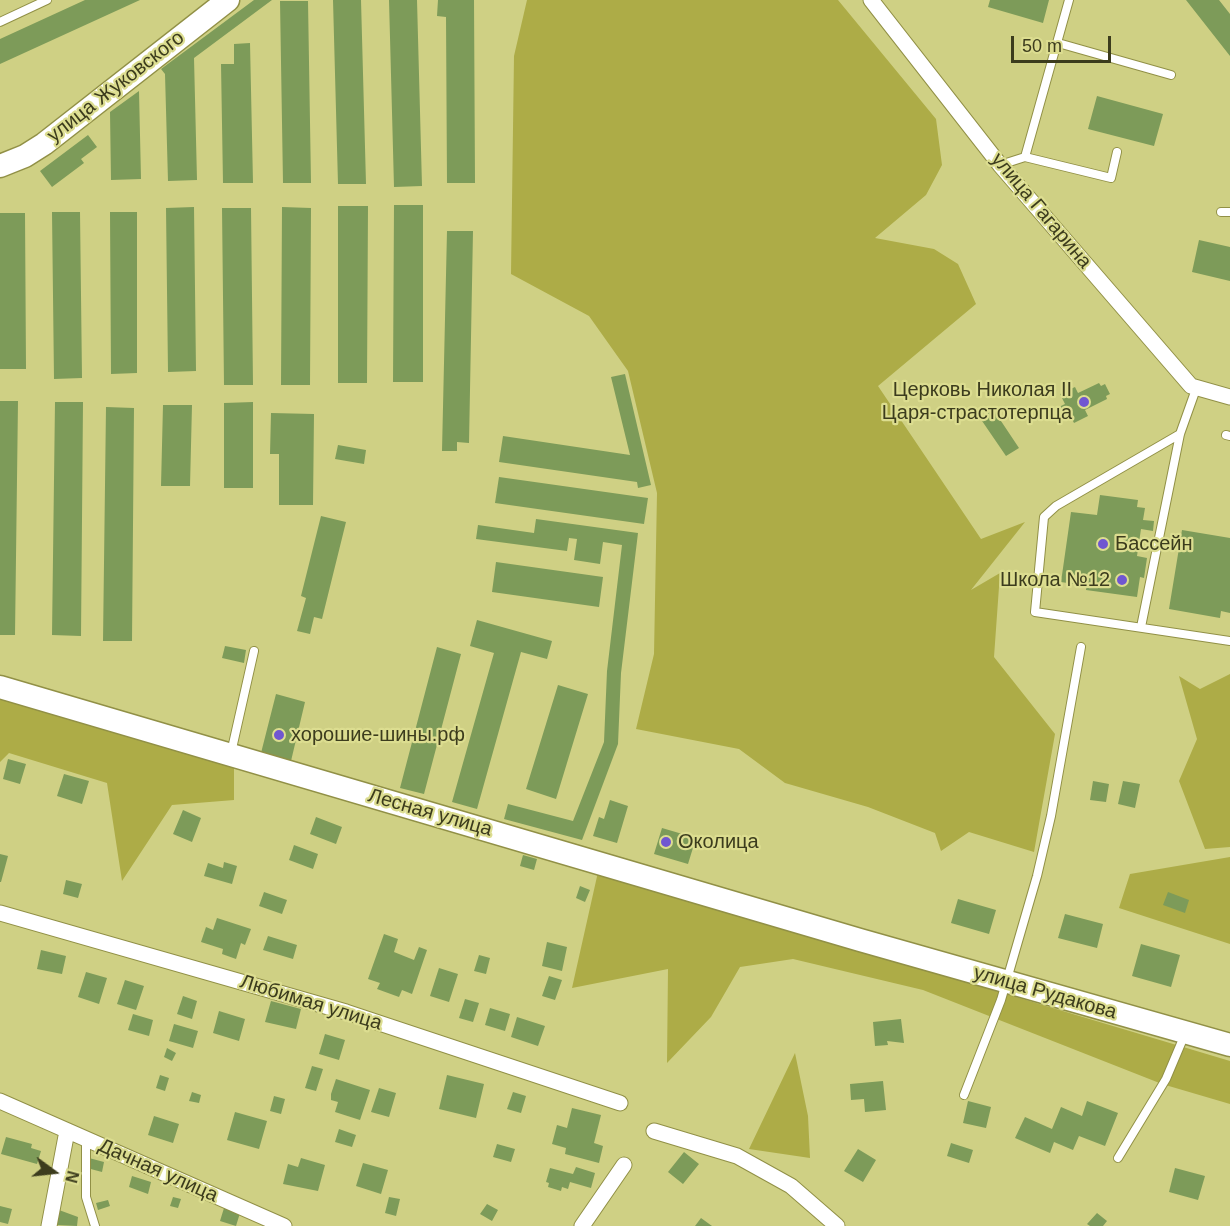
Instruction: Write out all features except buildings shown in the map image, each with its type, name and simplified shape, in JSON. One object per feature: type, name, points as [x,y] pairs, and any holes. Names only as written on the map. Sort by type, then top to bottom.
[{"type":"main road","name":"улица Жуковского","points":[[0,166],[25,156],[58,134],[228,0]]},
{"type":"main road","name":"Лесная улица","points":[[0,687],[860,940]]},
{"type":"main road","name":"улица Рудакова","points":[[860,940],[1230,1046]]},
{"type":"street","name":"улица Гагарина","points":[[874,1],[1000,165],[1196,389]]},
{"type":"street","points":[[1196,389],[1230,397]]},
{"type":"street","name":"Любимая улица","points":[[0,913],[346,1012],[620,1102]]},
{"type":"street","name":"Дачная улица","points":[[0,1101],[284,1226]]},
{"type":"street","points":[[49,1226],[67,1131]]},
{"type":"street","points":[[654,1131],[737,1156],[791,1186],[837,1226]]},
{"type":"street","points":[[582,1226],[624,1165]]},
{"type":"lane","points":[[0,22],[46,0]]},
{"type":"lane","points":[[1024,157],[1069,0]]},
{"type":"lane","points":[[1058,43],[1171,75]]},
{"type":"lane","points":[[1000,165],[1024,157],[1111,178],[1117,152]]},
{"type":"lane","points":[[1221,212],[1230,212]]},
{"type":"lane","points":[[1141,627],[1180,434],[1196,389]]},
{"type":"lane","points":[[1180,434],[1056,506],[1044,517],[1035,612],[1230,640]]},
{"type":"lane","points":[[964,1095],[1006,981],[1037,876],[1051,816],[1081,646]]},
{"type":"lane","points":[[230,754],[254,651]]},
{"type":"lane","points":[[1118,1158],[1166,1079],[1186,1033]]},
{"type":"lane","points":[[86,1139],[86,1197],[95,1226]]},
{"type":"shaded area","points":[[527,0],[838,0],[936,119],[942,165],[926,195],[875,238],[934,249],[958,264],[976,304],[878,386],[981,539],[1025,522],[971,590],[1000,573],[994,657],[1055,734],[1034,852],[969,832],[941,851],[935,833],[868,807],[785,783],[739,749],[636,729],[654,654],[657,493],[628,371],[589,316],[511,274],[514,56]]},
{"type":"shaded area","points":[[1230,674],[1230,847],[1205,849],[1179,781],[1197,739],[1179,676],[1200,689]]},
{"type":"shaded area","points":[[0,698],[234,764],[234,800],[172,805],[122,881],[107,783],[9,753],[0,762]]},
{"type":"shaded area","points":[[1230,857],[1230,944],[1119,908],[1130,874]]},
{"type":"shaded area","points":[[598,872],[1230,1061],[1230,1104],[1162,1084],[923,990],[793,959],[740,967],[711,1017],[667,1063],[668,969],[572,988]]},
{"type":"shaded area","points":[[795,1053],[808,1116],[810,1158],[749,1149]]},
{"type":"place","name":"Церковь Николая II Царя-страстотерпца","points":[[1084,402]]},
{"type":"place","name":"Бассейн","points":[[1103,544]]},
{"type":"place","name":"Школа №12","points":[[1122,580]]},
{"type":"place","name":"хорошие-шины.рф","points":[[279,735]]},
{"type":"place","name":"Околица","points":[[666,842]]}]
